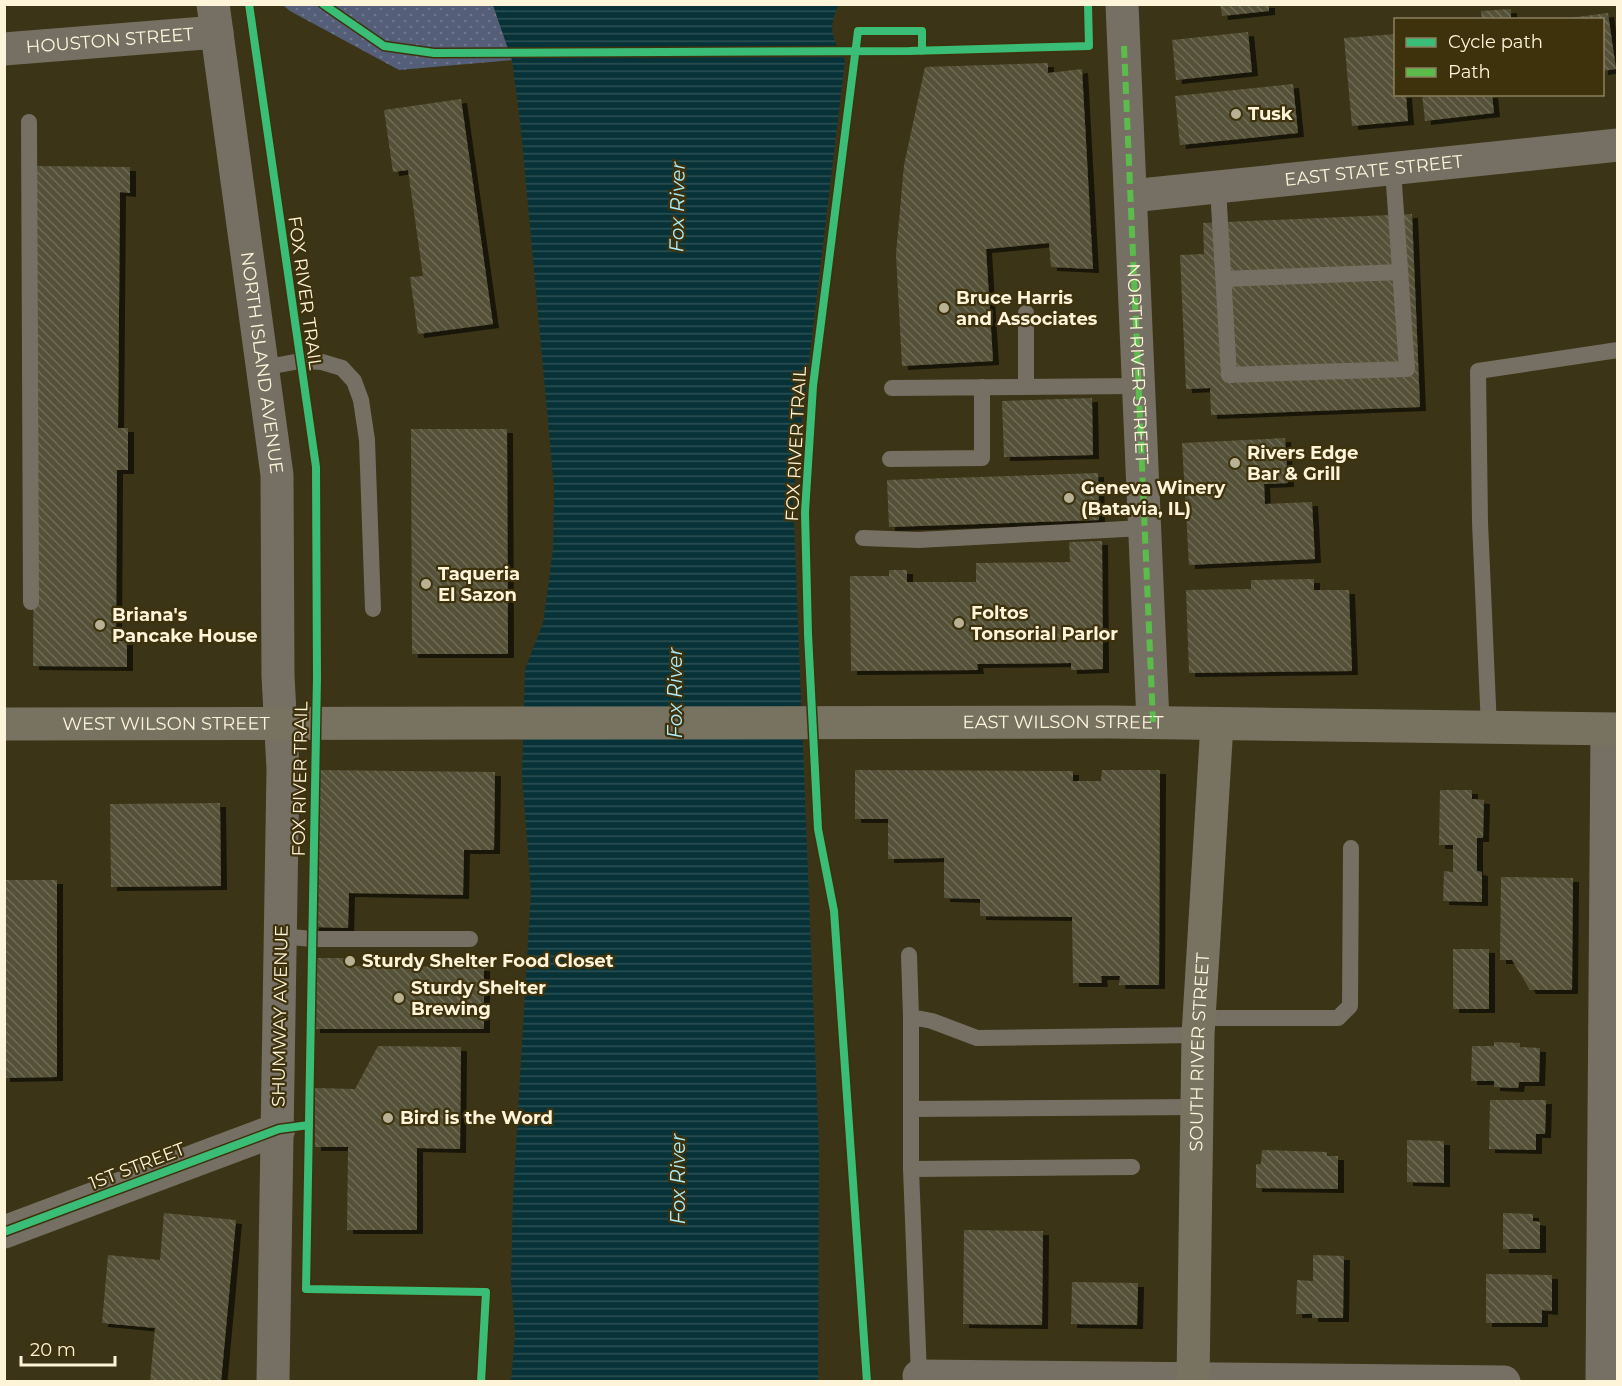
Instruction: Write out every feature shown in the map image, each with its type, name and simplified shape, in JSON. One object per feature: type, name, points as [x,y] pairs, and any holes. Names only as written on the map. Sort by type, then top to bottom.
[{"type":"main road","name":"EAST WILSON STREET","points":[[507,724],[1153,722],[1612,730]]},
{"type":"main road","name":"WEST WILSON STREET","points":[[4,724],[507,724]]},
{"type":"main road","name":"SOUTH RIVER STREET","points":[[1193,1379],[1199,1027],[1217,724]]},
{"type":"street","name":"NORTH RIVER STREET","points":[[1122,4],[1153,722]]},
{"type":"street","name":"HOUSTON STREET","points":[[4,49],[215,18]]},
{"type":"street","name":"NORTH ISLAND AVENUE","points":[[215,18],[277,475],[281,723]]},
{"type":"street","name":"EAST STATE STREET","points":[[1131,196],[1617,145]]},
{"type":"street","name":"SHUMWAY AVENUE","points":[[273,1382],[279,1129],[283,769],[281,723]]},
{"type":"street","points":[[1602,1382],[1612,730]]},
{"type":"street","name":"1ST STREET","points":[[4,1232],[279,1129]]},
{"type":"street","points":[[919,1376],[1504,1382]]},
{"type":"lane","points":[[29,122],[31,602]]},
{"type":"lane","points":[[1218,188],[1229,375],[1407,369],[1393,170]]},
{"type":"lane","points":[[1224,279],[1400,272]]},
{"type":"lane","points":[[1026,313],[1026,387]]},
{"type":"lane","points":[[1489,728],[1480,522],[1478,371],[1617,350]]},
{"type":"lane","points":[[262,368],[300,361],[322,362],[342,368],[354,381],[362,400],[367,440],[373,609]]},
{"type":"lane","points":[[892,388],[1138,386]]},
{"type":"lane","points":[[890,459],[982,458],[982,387]]},
{"type":"lane","points":[[863,538],[918,540],[1144,528]]},
{"type":"lane","points":[[911,1017],[932,1021],[977,1038],[1338,1018],[1350,1006],[1351,848]]},
{"type":"lane","points":[[281,936],[312,939],[470,939]]},
{"type":"lane","points":[[909,955],[911,1168],[919,1376]]},
{"type":"lane","points":[[911,1109],[1198,1107]]},
{"type":"lane","points":[[911,1168],[1132,1167]]},
{"type":"path","points":[[857,41],[858,31],[922,32],[922,41]]},
{"type":"shaded area","points":[[283,5],[493,5],[512,60],[399,70],[290,11]]},
{"type":"water","name":"Fox River","points":[[493,5],[839,5],[832,27],[834,40],[845,60],[793,497],[819,1149],[818,1381],[511,1381],[515,1333],[511,1280],[513,1196],[531,891],[522,776],[525,669],[543,623],[553,549],[554,487],[521,130],[512,60]]},
{"type":"building","points":[[1220,4],[1269,4],[1269,11],[1222,16]]},
{"type":"building","points":[[1511,9],[1511,18],[1482,18],[1481,11]]},
{"type":"building","points":[[1608,13],[1616,69],[1604,71],[1604,18],[1569,18]]},
{"type":"building","points":[[1248,32],[1252,72],[1176,80],[1172,40]]},
{"type":"building","points":[[1394,34],[1394,96],[1406,96],[1408,121],[1352,126],[1344,38]]},
{"type":"building","points":[[1048,63],[1048,73],[1082,69],[1093,269],[1051,267],[1049,243],[986,249],[993,361],[902,366],[896,254],[904,165],[925,67]]},
{"type":"building","name":"Tusk","points":[[1293,84],[1298,133],[1180,145],[1175,96]]},
{"type":"building","points":[[1422,96],[1492,96],[1494,113],[1425,121]]},
{"type":"building","points":[[461,99],[493,324],[418,334],[410,277],[423,276],[408,170],[393,172],[384,110]]},
{"type":"building","points":[[36,166],[130,167],[130,193],[120,192],[118,428],[128,428],[128,470],[117,470],[116,641],[127,641],[127,667],[33,666]]},
{"type":"building","points":[[1412,214],[1420,407],[1211,415],[1210,388],[1186,389],[1180,255],[1204,254],[1203,223]]},
{"type":"building","points":[[1092,398],[1093,455],[1004,457],[1002,401]]},
{"type":"building","points":[[411,429],[507,429],[508,654],[412,654]]},
{"type":"building","points":[[1285,438],[1288,483],[1264,484],[1265,504],[1312,502],[1315,559],[1189,565],[1182,443]]},
{"type":"building","points":[[1098,473],[1099,520],[889,527],[887,480]]},
{"type":"building","points":[[1102,541],[1103,669],[1071,670],[1071,663],[977,664],[978,670],[851,671],[850,576],[889,576],[889,570],[907,570],[907,582],[976,582],[976,563],[1070,562],[1069,542]]},
{"type":"building","points":[[1314,579],[1314,590],[1349,590],[1352,671],[1189,673],[1186,590],[1251,589],[1251,580]]},
{"type":"building","points":[[315,770],[495,772],[494,850],[464,850],[463,895],[349,893],[348,928],[313,927]]},
{"type":"building","points":[[855,770],[1073,771],[1073,781],[1101,781],[1102,770],[1160,770],[1159,985],[1119,985],[1120,976],[1101,976],[1102,983],[1073,983],[1072,917],[980,916],[980,899],[944,898],[944,858],[888,859],[888,819],[855,819]]},
{"type":"building","points":[[1440,790],[1472,790],[1472,799],[1484,800],[1483,838],[1477,838],[1477,871],[1482,872],[1482,902],[1443,901],[1444,871],[1453,872],[1453,845],[1439,845]]},
{"type":"building","points":[[220,803],[221,886],[111,887],[110,804]]},
{"type":"building","points":[[1501,877],[1573,878],[1572,990],[1530,990],[1512,960],[1500,960]]},
{"type":"building","points":[[4,880],[57,880],[57,1077],[4,1078]]},
{"type":"building","points":[[1453,949],[1489,949],[1489,1009],[1453,1009]]},
{"type":"building","name":"Sturdy Shelter Brewing","points":[[314,958],[345,958],[345,966],[484,967],[484,1029],[314,1029]]},
{"type":"building","points":[[1494,1042],[1520,1043],[1520,1047],[1540,1048],[1539,1082],[1519,1082],[1518,1088],[1494,1087],[1494,1081],[1471,1081],[1472,1046],[1494,1046]]},
{"type":"building","name":"Bird is the Word","points":[[378,1046],[461,1047],[460,1149],[417,1148],[417,1230],[347,1230],[348,1147],[315,1147],[315,1088],[355,1089]]},
{"type":"building","points":[[1490,1100],[1546,1100],[1545,1134],[1536,1134],[1536,1150],[1489,1149]]},
{"type":"building","points":[[1407,1140],[1444,1141],[1444,1183],[1407,1182]]},
{"type":"building","points":[[1262,1150],[1327,1152],[1327,1156],[1338,1156],[1338,1189],[1256,1188],[1256,1164],[1261,1164]]},
{"type":"building","points":[[164,1213],[236,1220],[221,1382],[150,1382],[155,1328],[102,1323],[108,1255],[160,1260]]},
{"type":"building","points":[[1503,1213],[1533,1214],[1533,1221],[1540,1222],[1540,1249],[1503,1249]]},
{"type":"building","points":[[964,1230],[1043,1231],[1042,1325],[963,1324]]},
{"type":"building","points":[[1313,1255],[1344,1256],[1343,1318],[1312,1318],[1312,1314],[1296,1314],[1297,1280],[1313,1281]]},
{"type":"building","points":[[1486,1274],[1552,1275],[1552,1311],[1542,1310],[1542,1323],[1486,1323]]},
{"type":"building","points":[[1072,1282],[1138,1283],[1137,1325],[1071,1324]]},
{"type":"marked path","points":[[1124,46],[1153,722]]},
{"type":"cycle path","name":"FOX RIVER TRAIL","points":[[249,4],[316,467],[317,677],[306,1289],[486,1292],[481,1382]]},
{"type":"cycle path","points":[[323,4],[384,46],[434,53],[909,51],[1089,46],[1088,4]]},
{"type":"cycle path","name":"FOX RIVER TRAIL","points":[[867,1382],[834,911],[818,829],[808,634],[805,512],[813,386],[858,31],[922,31],[922,51]]},
{"type":"cycle path","points":[[4,1232],[279,1129],[309,1125]]},
{"type":"place","name":"Tusk","points":[[1236,114]]},
{"type":"place","name":"Bruce Harris and Associates","points":[[944,308]]},
{"type":"place","name":"Rivers Edge Bar & Grill","points":[[1235,463]]},
{"type":"place","name":"Geneva Winery (Batavia, IL)","points":[[1069,498]]},
{"type":"place","name":"Taqueria El Sazon","points":[[426,584]]},
{"type":"place","name":"Foltos Tonsorial Parlor","points":[[959,623]]},
{"type":"place","name":"Briana's Pancake House","points":[[100,625]]},
{"type":"place","name":"Sturdy Shelter Food Closet","points":[[350,961]]},
{"type":"place","name":"Sturdy Shelter Brewing","points":[[399,998]]},
{"type":"place","name":"Bird is the Word","points":[[388,1118]]}]
